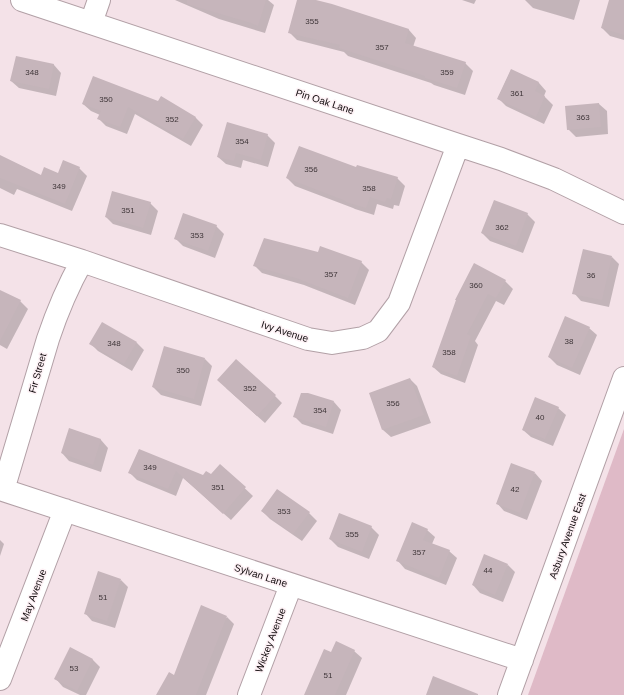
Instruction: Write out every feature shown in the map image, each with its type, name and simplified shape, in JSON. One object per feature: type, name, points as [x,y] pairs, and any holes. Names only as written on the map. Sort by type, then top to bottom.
[{"type":"street","name":"Pin Oak Lane","points":[[22,0],[501,159],[554,179],[624,213]]},
{"type":"street","points":[[91,23],[98,0]]},
{"type":"street","name":"Ivy Avenue","points":[[0,235],[82,261],[308,339],[332,343],[363,338],[378,331],[399,303],[458,145]]},
{"type":"street","name":"Fir Street","points":[[2,489],[54,319],[82,261]]},
{"type":"street","name":"Asbury Avenue East","points":[[510,695],[624,378]]},
{"type":"street","name":"Sylvan Lane","points":[[2,489],[522,660]]},
{"type":"street","name":"May Avenue","points":[[0,680],[65,510]]},
{"type":"street","name":"Wickey Avenue","points":[[249,695],[291,585]]},
{"type":"shaded area","points":[[624,429],[624,695],[528,695]]},
{"type":"building","points":[[187,0],[266,0],[258,26],[187,4]]},
{"type":"building","points":[[297,0],[316,0],[332,4],[409,29],[405,43],[466,62],[457,88],[339,48],[340,45],[288,33]]},
{"type":"building","points":[[609,0],[624,0],[624,35],[601,28]]},
{"type":"building","points":[[16,56],[54,64],[49,89],[10,81]]},
{"type":"building","points":[[511,69],[539,82],[535,91],[545,96],[536,117],[497,99]]},
{"type":"building","points":[[93,76],[158,101],[161,96],[196,117],[183,139],[128,107],[120,127],[97,119],[101,111],[82,104]]},
{"type":"building","points":[[599,103],[601,127],[567,130],[565,106]]},
{"type":"building","points":[[227,122],[268,134],[261,160],[236,153],[234,161],[217,157]]},
{"type":"building","points":[[299,146],[356,167],[357,165],[398,177],[391,199],[387,198],[385,202],[370,197],[366,208],[346,202],[286,178]]},
{"type":"building","points":[[0,155],[41,175],[44,167],[58,173],[63,160],[80,167],[65,204],[0,178]]},
{"type":"building","points":[[112,191],[151,202],[143,228],[105,217]]},
{"type":"building","points":[[494,200],[528,213],[516,246],[481,233]]},
{"type":"building","points":[[183,213],[217,225],[208,251],[174,239]]},
{"type":"building","points":[[264,238],[318,252],[320,246],[362,261],[348,298],[296,278],[253,266]]},
{"type":"building","points":[[583,249],[612,256],[602,300],[572,294]]},
{"type":"building","points":[[474,263],[506,280],[496,298],[488,294],[467,334],[471,336],[457,376],[432,367],[455,300]]},
{"type":"building","points":[[0,290],[21,300],[0,341]]},
{"type":"building","points":[[565,316],[590,327],[572,368],[548,357]]},
{"type":"building","points":[[102,322],[137,342],[124,364],[89,344]]},
{"type":"building","points":[[164,346],[205,358],[194,399],[152,387]]},
{"type":"building","points":[[236,359],[276,395],[257,416],[217,380]]},
{"type":"building","points":[[410,378],[424,415],[382,430],[369,393]]},
{"type":"building","points":[[301,393],[308,393],[334,401],[326,427],[293,417]]},
{"type":"building","points":[[535,397],[559,407],[545,439],[522,430]]},
{"type":"building","points":[[69,428],[101,439],[93,465],[61,453]]},
{"type":"building","points":[[139,449],[203,475],[206,471],[211,474],[220,464],[246,487],[223,514],[176,471],[168,489],[128,473]]},
{"type":"building","points":[[511,463],[535,472],[520,513],[496,504]]},
{"type":"building","points":[[277,489],[310,512],[293,534],[261,511]]},
{"type":"building","points":[[339,513],[372,526],[362,552],[329,539]]},
{"type":"building","points":[[412,522],[428,529],[423,540],[450,550],[439,578],[396,561]]},
{"type":"building","points":[[484,554],[508,564],[495,595],[472,585]]},
{"type":"building","points":[[98,571],[121,579],[107,621],[84,614]]},
{"type":"building","points":[[201,605],[227,616],[196,695],[156,695],[169,672],[174,675]]},
{"type":"building","points":[[336,641],[355,650],[335,695],[304,695],[324,649],[331,652]]},
{"type":"building","points":[[70,647],[93,659],[77,691],[54,679]]},
{"type":"building","points":[[433,676],[478,694],[478,695],[426,695]]}]
